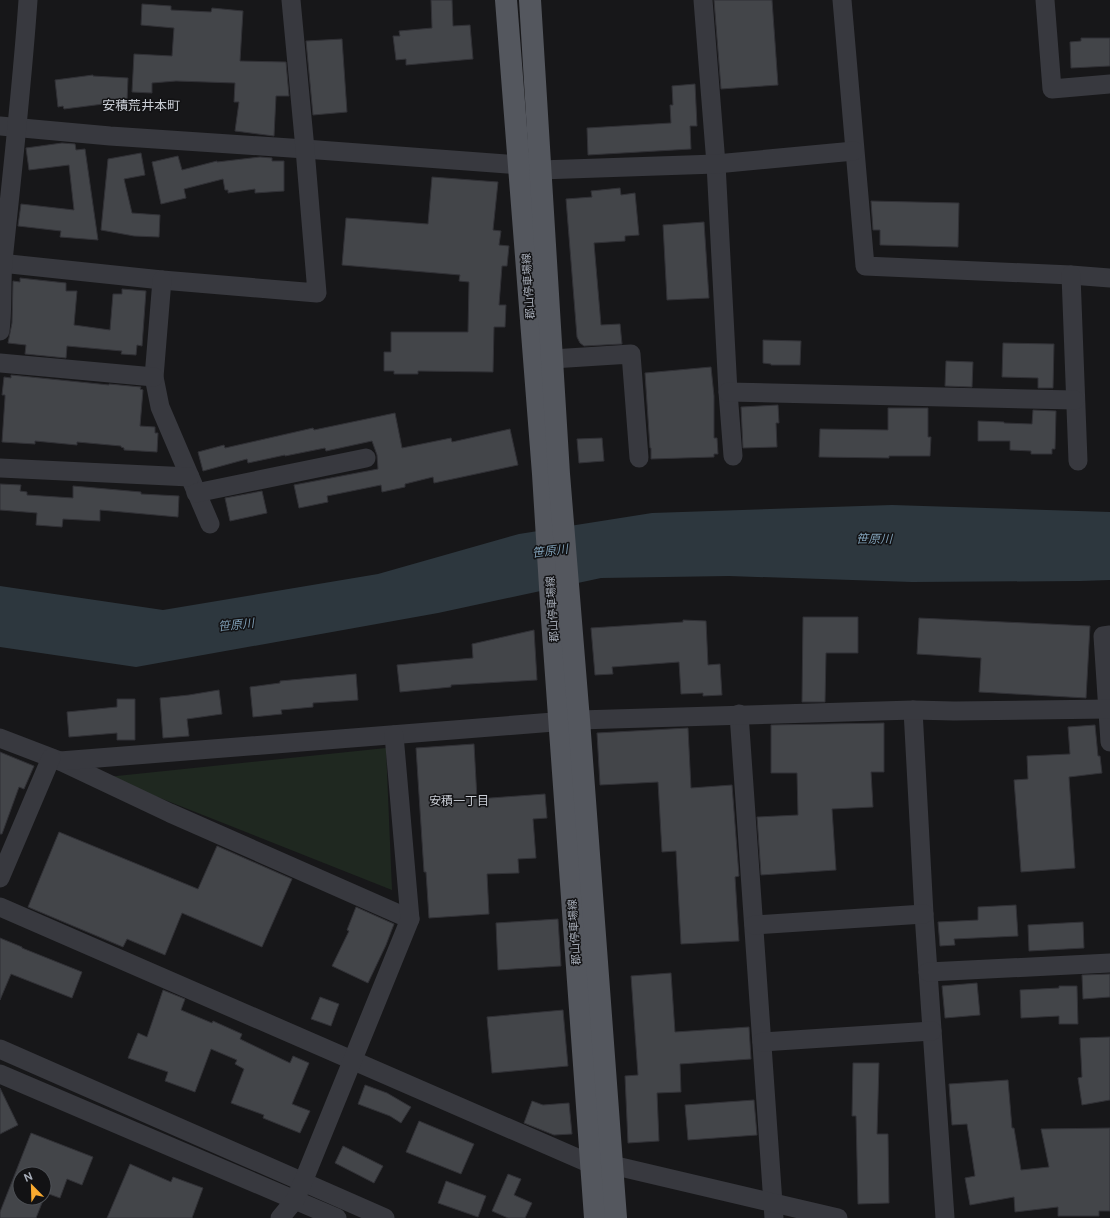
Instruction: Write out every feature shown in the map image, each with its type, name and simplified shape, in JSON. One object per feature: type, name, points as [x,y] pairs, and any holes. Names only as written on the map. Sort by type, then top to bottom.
[{"type":"main road","name":"郡山停車場線","points":[[506,0],[519,165],[551,474],[561,618],[616,1218]]},
{"type":"main road","name":"郡山停車場線","points":[[530,0],[552,359],[551,474]]},
{"type":"main road","name":"郡山停車場線","points":[[570,721],[591,1164],[595,1218]]},
{"type":"street","points":[[0,331],[9,126],[23,69],[28,0]]},
{"type":"street","points":[[2,264],[162,280],[317,293],[291,0]]},
{"type":"street","points":[[703,0],[716,164],[728,392],[733,456]]},
{"type":"street","points":[[842,0],[865,266],[1110,278]]},
{"type":"street","points":[[1045,0],[1052,89],[1110,84]]},
{"type":"street","points":[[9,126],[110,136],[305,148],[519,165],[540,170],[716,164],[854,151]]},
{"type":"street","points":[[1071,275],[1078,461]]},
{"type":"street","points":[[162,280],[154,377],[160,407],[210,524]]},
{"type":"street","points":[[552,359],[631,354],[639,458]]},
{"type":"street","points":[[0,363],[154,377]]},
{"type":"street","points":[[728,392],[1075,400]]},
{"type":"street","points":[[0,468],[193,485],[366,458]]},
{"type":"street","points":[[1110,635],[1103,636],[1110,742]]},
{"type":"street","points":[[56,760],[570,721],[739,714],[913,710],[954,711],[1108,709]]},
{"type":"street","points":[[913,710],[924,914],[945,1218]]},
{"type":"street","points":[[739,714],[774,1211]]},
{"type":"street","points":[[280,1218],[295,1200],[303,1182],[410,919],[394,735]]},
{"type":"street","points":[[0,738],[56,760],[170,813],[410,919]]},
{"type":"street","points":[[0,878],[56,760]]},
{"type":"street","points":[[0,907],[591,1164]]},
{"type":"street","points":[[754,925],[924,914]]},
{"type":"street","points":[[928,972],[1110,962]]},
{"type":"street","points":[[762,1042],[932,1031]]},
{"type":"street","points":[[0,1049],[384,1218]]},
{"type":"street","points":[[0,1074],[337,1218]]},
{"type":"street","points":[[612,1165],[774,1211],[838,1218]]},
{"type":"shaded area","points":[[386,748],[392,890],[107,777]]},
{"type":"water","name":"笹原川","points":[[892,505],[1110,512],[1110,580],[912,582],[729,576],[601,578],[438,613],[136,667],[0,647],[0,586],[163,610],[378,574],[519,534],[652,513]]},
{"type":"building","points":[[431,0],[452,0],[453,26],[470,25],[473,59],[406,65],[406,59],[396,60],[393,36],[400,36],[399,31],[432,28]]},
{"type":"building","points":[[714,0],[772,0],[778,85],[721,89]]},
{"type":"building","points":[[142,4],[171,6],[171,10],[211,12],[212,8],[243,11],[240,61],[286,62],[289,96],[276,96],[274,136],[235,131],[239,102],[234,102],[235,83],[176,81],[152,83],[152,93],[132,92],[134,54],[172,56],[174,28],[141,25]]},
{"type":"building","points":[[1081,38],[1110,38],[1110,66],[1071,68],[1070,42],[1081,41]]},
{"type":"building","points":[[342,39],[347,112],[313,115],[306,41]]},
{"type":"building","points":[[93,75],[128,78],[127,101],[64,109],[63,106],[58,107],[55,80]]},
{"type":"building","points":[[695,84],[697,126],[690,126],[691,149],[588,155],[587,128],[671,123],[670,105],[673,105],[672,86]]},
{"type":"building","points":[[62,143],[75,144],[76,150],[85,149],[98,240],[60,237],[61,231],[18,226],[21,204],[74,210],[69,165],[29,170],[26,148]]},
{"type":"building","points":[[141,153],[145,175],[124,179],[132,213],[160,215],[159,237],[134,236],[101,230],[108,159]]},
{"type":"building","points":[[178,156],[182,170],[217,161],[260,157],[272,158],[272,161],[284,161],[284,191],[255,193],[255,189],[228,193],[228,190],[225,190],[223,179],[184,189],[186,198],[161,204],[152,162]]},
{"type":"building","points":[[432,177],[498,182],[493,230],[501,231],[499,245],[509,246],[507,266],[502,266],[499,305],[506,305],[505,327],[494,327],[493,372],[418,371],[418,374],[394,374],[394,371],[384,371],[384,352],[391,352],[391,332],[468,332],[469,282],[459,281],[460,275],[342,265],[346,218],[428,224]]},
{"type":"building","points":[[620,188],[621,195],[635,193],[639,235],[625,236],[625,241],[594,243],[601,325],[620,324],[622,344],[584,346],[580,343],[577,337],[566,199],[592,197],[591,191]]},
{"type":"building","points":[[871,201],[959,203],[958,247],[880,245],[880,230],[873,230]]},
{"type":"building","points":[[704,222],[709,298],[667,300],[663,225]]},
{"type":"building","points":[[20,278],[66,283],[66,291],[77,291],[74,325],[110,330],[113,294],[122,294],[122,289],[146,291],[142,346],[137,345],[136,355],[121,354],[122,351],[67,346],[66,358],[25,354],[26,345],[8,343],[12,323],[13,281],[20,282]]},
{"type":"building","points":[[763,340],[801,341],[800,365],[771,365],[763,363]]},
{"type":"building","points":[[1003,343],[1054,344],[1053,388],[1038,388],[1038,378],[1002,377]]},
{"type":"building","points":[[946,361],[973,362],[972,387],[945,386]]},
{"type":"building","points":[[711,367],[714,396],[714,438],[717,438],[718,454],[714,454],[714,457],[651,459],[645,373]]},
{"type":"building","points":[[11,375],[141,387],[140,389],[143,390],[140,426],[155,427],[155,433],[158,433],[157,452],[124,450],[121,446],[77,442],[77,445],[35,441],[35,444],[2,442],[5,398],[5,395],[2,395],[4,377],[11,378]]},
{"type":"building","points":[[778,405],[779,423],[776,423],[777,447],[743,448],[741,407]]},
{"type":"building","points":[[888,408],[928,408],[928,437],[931,437],[930,456],[889,456],[889,458],[819,457],[820,429],[888,430]]},
{"type":"building","points":[[1033,410],[1056,411],[1055,449],[1052,449],[1052,454],[1031,454],[1031,451],[1010,450],[1010,441],[978,441],[978,421],[1032,424]]},
{"type":"building","points":[[395,413],[402,448],[451,438],[452,442],[510,429],[518,465],[434,483],[433,477],[405,484],[405,487],[382,492],[381,485],[327,496],[328,502],[299,508],[294,485],[378,469],[377,455],[372,441],[326,451],[325,448],[248,463],[247,459],[203,471],[198,452],[224,445],[225,448],[313,428],[314,430]]},
{"type":"building","points":[[602,438],[604,461],[579,463],[577,439]]},
{"type":"building","points":[[0,484],[21,485],[20,491],[27,492],[27,495],[73,498],[73,486],[141,492],[141,494],[179,496],[178,517],[100,510],[100,521],[63,519],[62,527],[36,525],[37,513],[0,510]]},
{"type":"building","points":[[262,491],[267,513],[230,521],[225,498]]},
{"type":"building","points":[[803,617],[858,617],[858,653],[826,653],[825,702],[802,702]]},
{"type":"building","points":[[919,618],[1090,626],[1086,698],[979,692],[981,658],[917,654]]},
{"type":"building","points":[[683,620],[706,621],[708,665],[720,664],[722,695],[703,696],[703,693],[681,694],[679,662],[612,667],[613,674],[595,675],[591,628],[683,622]]},
{"type":"building","points":[[534,630],[537,680],[451,685],[451,687],[400,692],[397,665],[473,658],[472,644]]},
{"type":"building","points":[[356,674],[358,700],[313,703],[313,707],[281,710],[282,714],[253,717],[250,687],[280,683],[280,681]]},
{"type":"building","points":[[219,690],[222,714],[187,719],[189,736],[163,738],[160,698]]},
{"type":"building","points":[[117,699],[135,699],[135,740],[117,740],[117,733],[69,737],[67,712],[117,707]]},
{"type":"building","points":[[884,723],[884,772],[871,772],[873,807],[832,809],[836,870],[761,875],[757,817],[798,815],[797,773],[771,773],[771,725]]},
{"type":"building","points":[[1095,725],[1098,756],[1100,756],[1102,773],[1069,777],[1075,868],[1021,872],[1014,780],[1028,779],[1027,756],[1070,754],[1068,727]]},
{"type":"building","points":[[688,728],[691,788],[732,785],[739,876],[735,877],[739,941],[681,944],[676,851],[662,852],[658,782],[600,785],[597,733]]},
{"type":"building","points":[[474,744],[477,799],[545,794],[547,818],[533,819],[536,858],[518,859],[519,873],[487,874],[489,914],[429,918],[426,872],[424,872],[416,748]]},
{"type":"building","points":[[0,752],[34,766],[24,789],[19,787],[2,834],[0,834]]},
{"type":"building","points":[[59,832],[198,889],[217,846],[292,879],[262,947],[182,913],[165,955],[127,939],[123,947],[28,907]]},
{"type":"building","points":[[1016,905],[1018,936],[954,939],[955,945],[940,946],[938,922],[978,920],[978,907]]},
{"type":"building","points":[[356,907],[394,924],[368,983],[332,966],[349,931],[347,930]]},
{"type":"building","points":[[558,919],[561,966],[498,970],[496,923]]},
{"type":"building","points":[[1083,922],[1084,948],[1029,951],[1028,925]]},
{"type":"building","points":[[0,938],[82,972],[72,998],[11,974],[0,1000]]},
{"type":"building","points":[[671,973],[675,1032],[749,1027],[751,1059],[680,1064],[681,1092],[657,1093],[659,1141],[628,1143],[625,1076],[638,1075],[631,976]]},
{"type":"building","points":[[1110,974],[1110,997],[1083,999],[1082,975]]},
{"type":"building","points":[[977,983],[980,1015],[945,1018],[942,986]]},
{"type":"building","points":[[1059,986],[1077,986],[1078,1024],[1059,1024],[1059,1016],[1021,1018],[1020,990],[1059,988]]},
{"type":"building","points":[[163,990],[185,999],[181,1010],[212,1023],[213,1021],[242,1034],[240,1039],[290,1063],[293,1056],[309,1063],[292,1104],[310,1111],[300,1133],[263,1118],[264,1115],[231,1103],[244,1069],[235,1064],[237,1060],[211,1049],[195,1092],[165,1081],[168,1072],[128,1058],[138,1033],[147,1037]]},
{"type":"building","points":[[320,997],[339,1004],[331,1026],[311,1019]]},
{"type":"building","points":[[563,1010],[568,1066],[492,1073],[487,1017]]},
{"type":"building","points":[[1110,1037],[1110,1100],[1082,1105],[1078,1078],[1082,1077],[1080,1038]]},
{"type":"building","points":[[853,1063],[879,1063],[877,1134],[888,1134],[889,1203],[858,1204],[856,1116],[852,1116]]},
{"type":"building","points":[[1008,1080],[1012,1128],[1014,1128],[1021,1170],[1049,1167],[1041,1129],[1110,1128],[1110,1211],[1099,1211],[1099,1216],[1058,1216],[1058,1207],[1015,1212],[1014,1197],[970,1205],[965,1178],[975,1176],[967,1124],[952,1125],[949,1084]]},
{"type":"building","points":[[365,1085],[387,1093],[411,1107],[401,1123],[390,1116],[358,1104]]},
{"type":"building","points":[[0,1088],[18,1125],[0,1134]]},
{"type":"building","points":[[754,1100],[757,1135],[688,1140],[685,1105]]},
{"type":"building","points":[[532,1101],[543,1105],[569,1103],[572,1134],[554,1135],[524,1123]]},
{"type":"building","points":[[419,1121],[474,1144],[461,1174],[406,1152]]},
{"type":"building","points":[[31,1133],[93,1157],[82,1185],[67,1179],[60,1198],[52,1195],[52,1166],[18,1166]]},
{"type":"building","points":[[343,1146],[383,1166],[374,1183],[335,1163]]},
{"type":"building","points":[[130,1164],[171,1182],[173,1177],[203,1188],[192,1218],[107,1218]]},
{"type":"building","points":[[508,1174],[521,1179],[514,1195],[532,1203],[525,1218],[508,1218],[492,1211]]},
{"type":"building","points":[[12,1181],[12,1206],[41,1206],[36,1218],[0,1218],[0,1212]]},
{"type":"building","points":[[446,1181],[486,1196],[478,1217],[438,1203]]},
{"type":"district","name":"安積荒井本町","points":[[141,105]]},
{"type":"district","name":"安積一丁目","points":[[459,801]]}]
